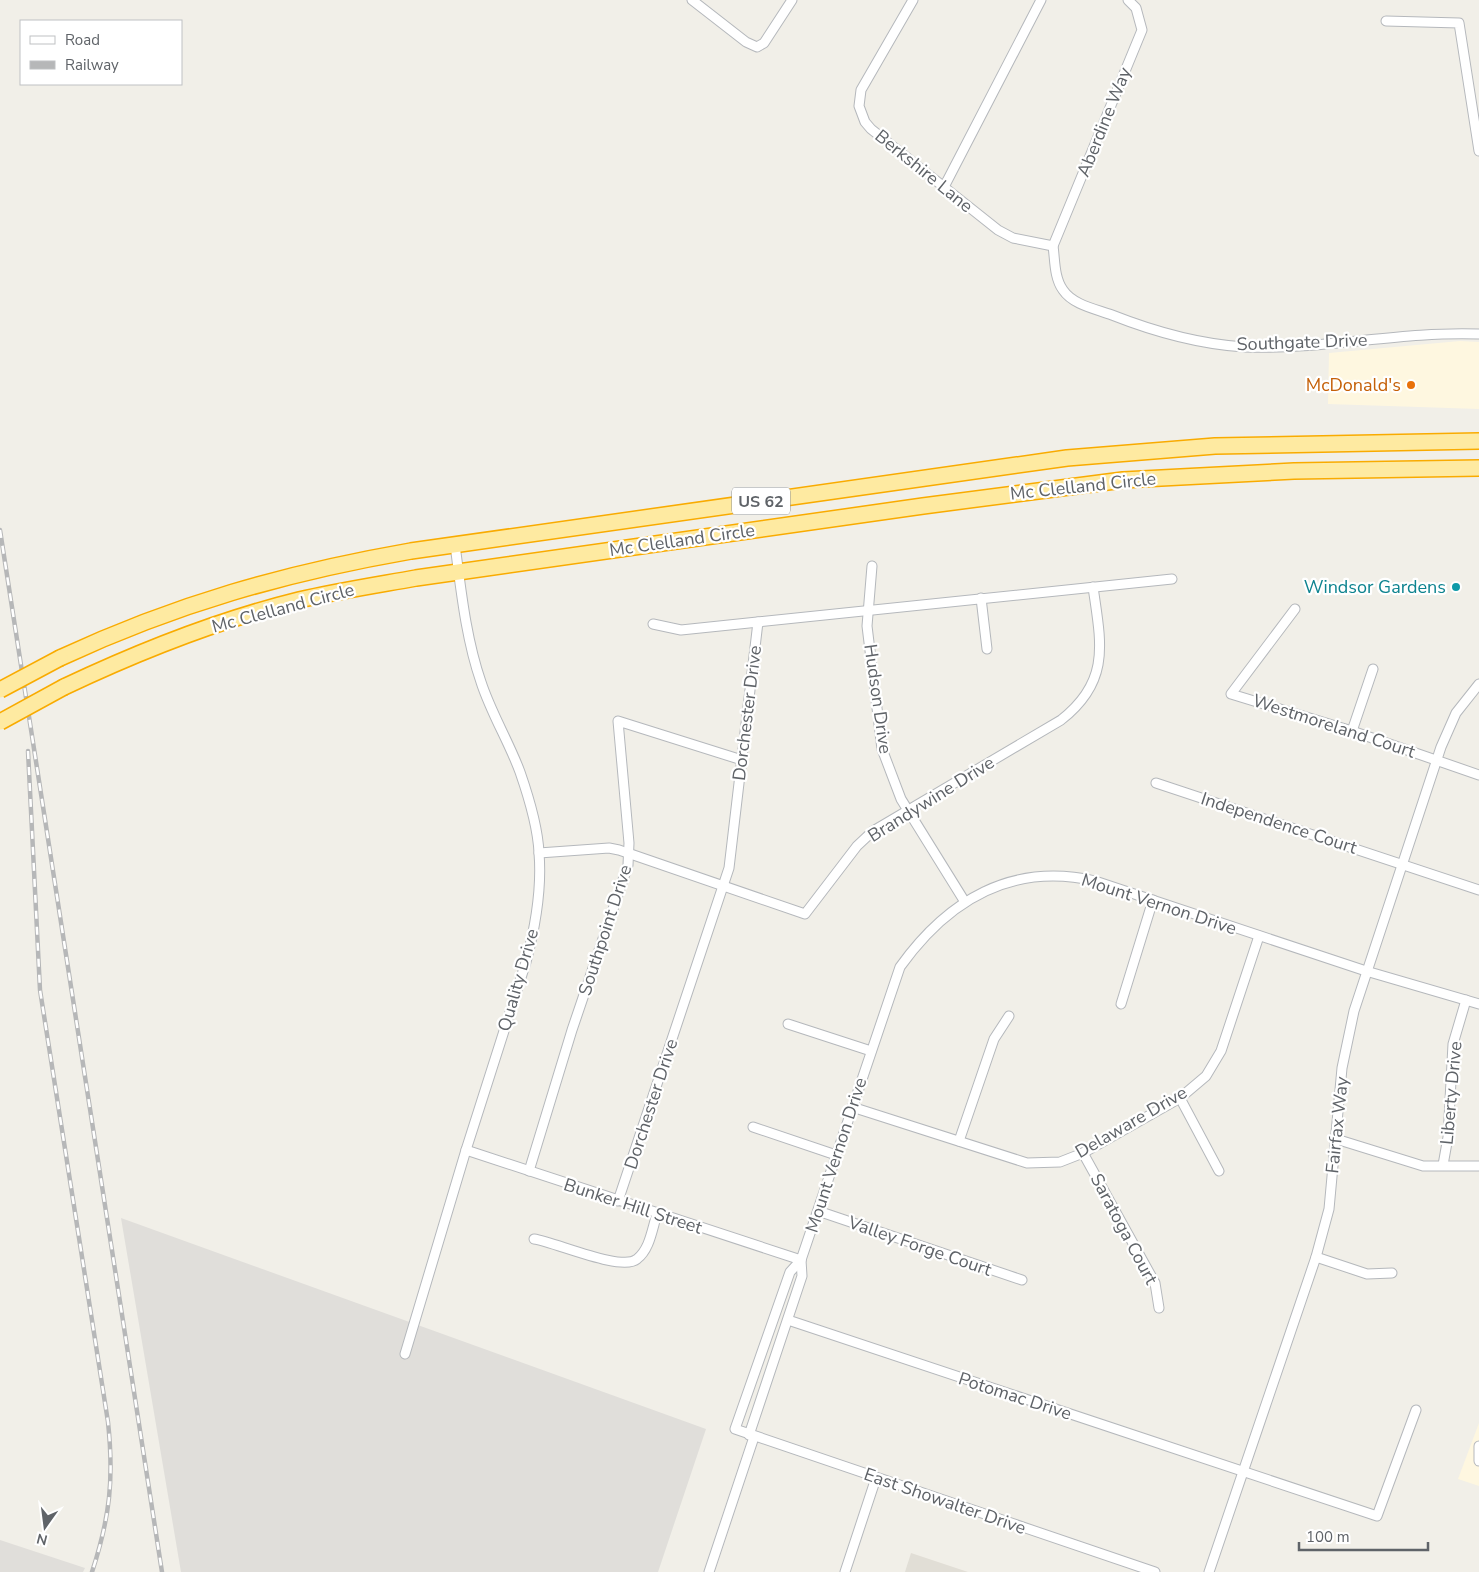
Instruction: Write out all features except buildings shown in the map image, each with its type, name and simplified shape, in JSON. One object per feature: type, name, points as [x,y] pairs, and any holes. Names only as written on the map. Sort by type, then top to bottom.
[{"type":"highway","name":"Mc Clelland Circle","points":[[0,690],[60,658],[161,615],[250,585],[347,562],[455,544],[1093,455],[1224,445],[1479,441]]},
{"type":"highway","name":"Mc Clelland Circle","points":[[0,722],[64,687],[170,640],[239,617],[337,592],[459,572],[1033,490],[1123,480],[1285,471],[1479,468]]},
{"type":"street","points":[[692,0],[746,42],[757,47],[764,43],[792,0]]},
{"type":"street","name":"Berkshire Lane","points":[[912,0],[868,74],[861,90],[859,106],[865,122],[871,129],[944,187],[1006,234],[1027,241],[1053,246]]},
{"type":"street","points":[[944,187],[1041,0]]},
{"type":"street","name":"Aberdine Way","points":[[1053,246],[1142,30],[1136,8],[1128,0]]},
{"type":"street","points":[[1386,22],[1459,23],[1479,151]]},
{"type":"street","name":"Southgate Drive","points":[[1053,246],[1057,276],[1062,289],[1073,300],[1156,332],[1200,342],[1246,347],[1319,344],[1446,333],[1479,334]]},
{"type":"street","name":"Quality Drive","points":[[405,1354],[533,934],[540,853],[520,773],[480,681],[471,646],[455,544]]},
{"type":"street","name":"Hudson Drive","points":[[872,566],[867,626],[882,749],[901,799],[965,902]]},
{"type":"street","name":"Dorchester Drive","points":[[618,1201],[729,868],[758,622],[1172,579]]},
{"type":"street","name":"Brandywine Drive","points":[[540,853],[609,848],[629,853],[805,914],[857,846],[873,831],[1061,720],[1075,709],[1093,686],[1100,661],[1100,635],[1093,587]]},
{"type":"street","points":[[981,598],[986,649]]},
{"type":"street","name":"Westmoreland Court","points":[[1295,608],[1231,694],[1352,731],[1479,775]]},
{"type":"street","points":[[653,624],[681,630],[758,622]]},
{"type":"street","points":[[1352,731],[1373,669]]},
{"type":"street","name":"Fairfax Way","points":[[1209,1572],[1316,1257],[1329,1209],[1342,1068],[1354,1011],[1366,971],[1437,759],[1456,714],[1479,684]]},
{"type":"street","name":"Southpoint Drive","points":[[530,1171],[572,1030],[628,864],[629,853],[618,721],[742,760]]},
{"type":"street","name":"Independence Court","points":[[1156,783],[1403,863],[1479,890]]},
{"type":"street","name":"Mount Vernon Drive","points":[[709,1572],[802,1276],[801,1260],[900,967],[928,932],[965,902],[992,888],[1039,876],[1074,876],[1153,900],[1366,971],[1479,1004]]},
{"type":"street","points":[[1121,1004],[1153,900]]},
{"type":"street","name":"Delaware Drive","points":[[852,1107],[1027,1163],[1060,1162],[1083,1153],[1180,1098],[1206,1076],[1221,1051],[1259,936]]},
{"type":"street","name":"Liberty Drive","points":[[1336,1139],[1423,1166],[1443,1165],[1448,1137],[1453,1044],[1466,1000]]},
{"type":"street","points":[[958,1141],[994,1039],[1009,1016]]},
{"type":"street","points":[[788,1024],[871,1051]]},
{"type":"street","points":[[1180,1098],[1219,1170]]},
{"type":"street","points":[[753,1127],[836,1155]]},
{"type":"street","name":"Bunker Hill Street","points":[[466,1150],[801,1260]]},
{"type":"street","name":"Saratoga Court","points":[[1083,1153],[1155,1283],[1159,1308]]},
{"type":"street","points":[[1443,1165],[1479,1166]]},
{"type":"street","name":"Valley Forge Court","points":[[818,1211],[1022,1280]]},
{"type":"street","points":[[534,1239],[551,1242],[608,1262],[628,1264],[638,1259],[647,1246],[657,1214]]},
{"type":"street","points":[[1316,1257],[1366,1274],[1392,1273]]},
{"type":"street","name":"Mount Vernon Drive","points":[[735,1429],[790,1272],[801,1260]]},
{"type":"street","name":"Potomac Drive","points":[[788,1320],[1377,1516],[1416,1410]]},
{"type":"street","name":"East Showalter Drive","points":[[735,1429],[1155,1572]]},
{"type":"street","points":[[1479,1446],[1479,1461]]},
{"type":"street","points":[[845,1572],[876,1478]]},
{"type":"shaded area","points":[[1460,341],[1479,342],[1479,409],[1328,404],[1329,353]]},
{"type":"shaded area","points":[[121,1218],[706,1429],[658,1572],[181,1572]]},
{"type":"shaded area","points":[[1479,1423],[1479,1486],[1458,1479]]},
{"type":"shaded area","points":[[0,1540],[85,1568],[83,1572],[0,1572]]},
{"type":"shaded area","points":[[911,1553],[968,1572],[905,1572]]},
{"type":"railway","points":[[0,530],[162,1572]]},
{"type":"railway","points":[[28,751],[40,990],[110,1443],[111,1462],[107,1515],[92,1572]]},
{"type":"place","name":"McDonald's","points":[[1411,385]]},
{"type":"place","name":"Windsor Gardens","points":[[1456,587]]}]
